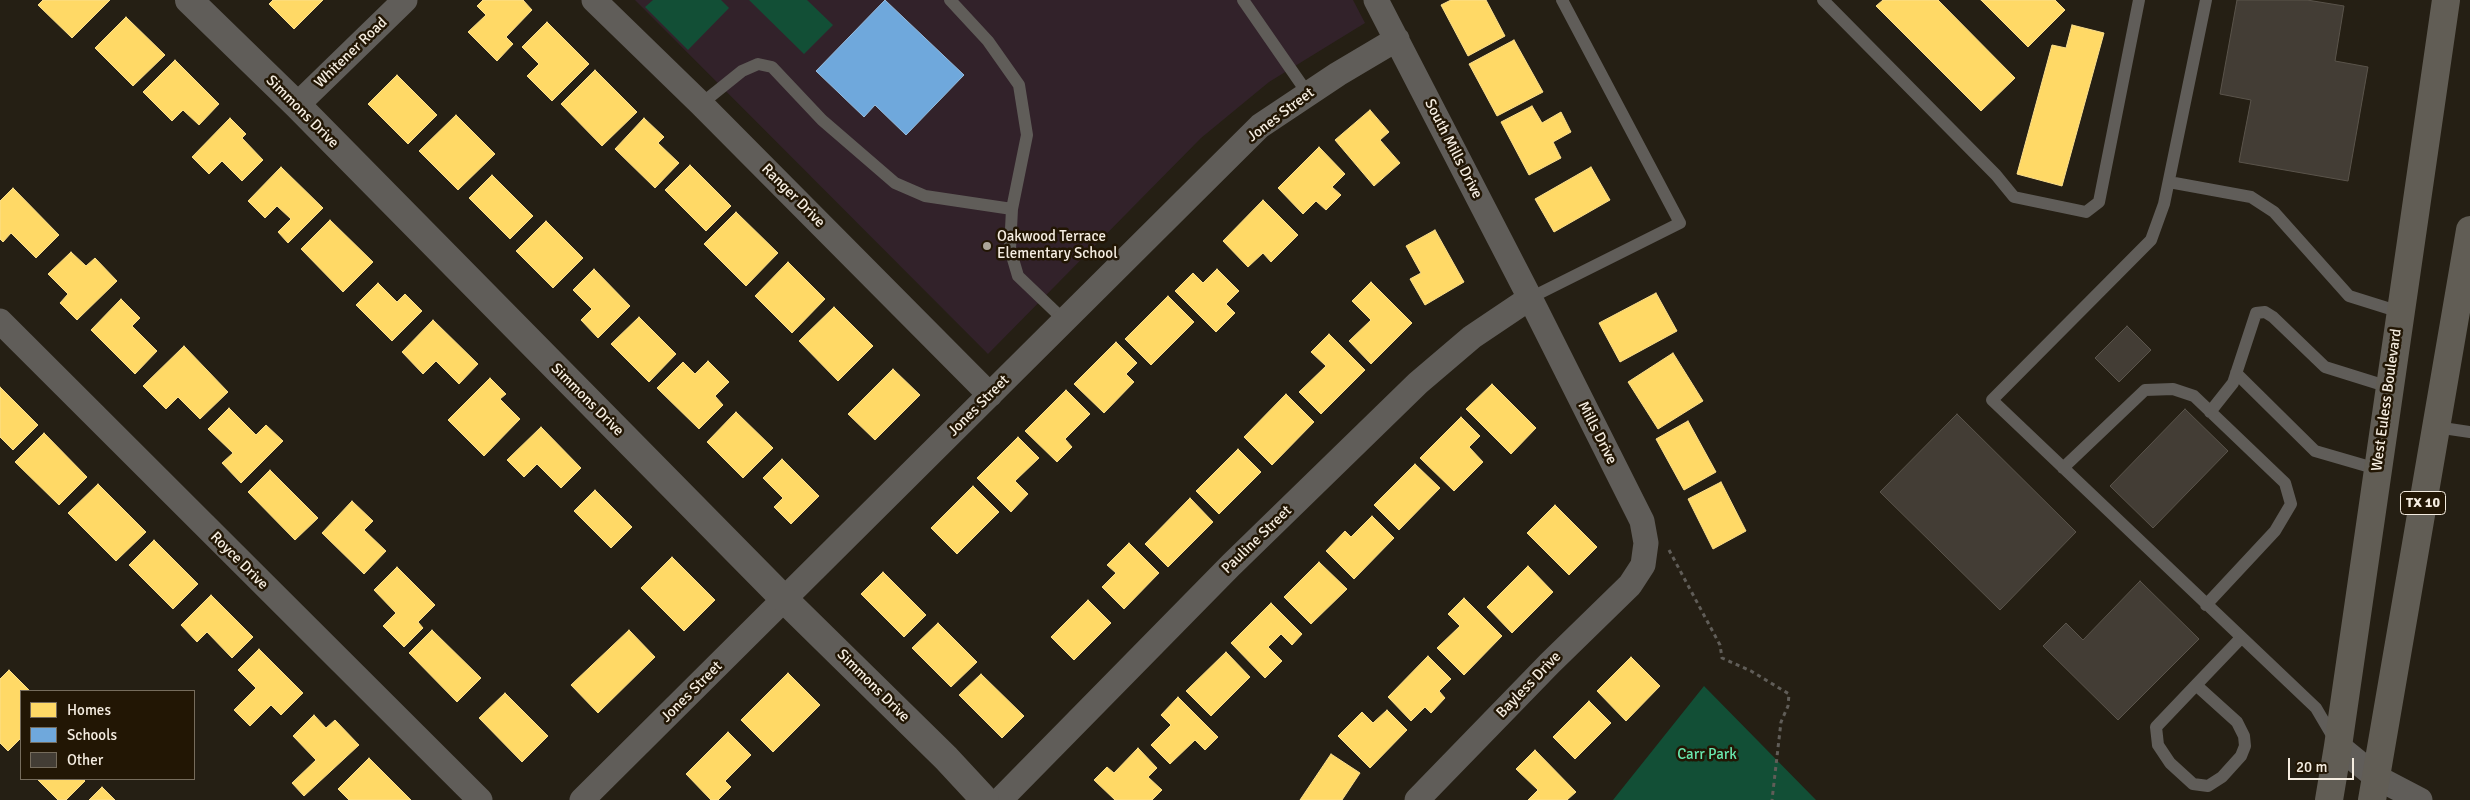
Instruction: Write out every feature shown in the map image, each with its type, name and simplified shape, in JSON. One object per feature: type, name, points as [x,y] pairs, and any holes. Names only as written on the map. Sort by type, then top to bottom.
[{"type":"main road","name":"West Euless Boulevard","points":[[2328,800],[2338,746],[2446,0]]},
{"type":"main road","name":"TX 10","points":[[2374,788],[2470,230]]},
{"type":"street","name":"Simmons Drive","points":[[189,0],[297,105],[785,600],[946,758],[985,800]]},
{"type":"street","name":"Whitener Road","points":[[297,105],[405,0]]},
{"type":"street","name":"Ranger Drive","points":[[594,0],[701,104],[990,394]]},
{"type":"street","name":"South Mills Drive","points":[[1376,0],[1530,298]]},
{"type":"street","name":"Jones Street","points":[[582,800],[1260,126],[1396,39]]},
{"type":"street","name":"Mills Drive","points":[[1530,298],[1642,522],[1646,543],[1643,565],[1640,571]]},
{"type":"street","name":"Pauline Street","points":[[1000,800],[1231,565],[1418,384],[1472,337],[1530,298]]},
{"type":"street","name":"Royce Drive","points":[[0,321],[480,800]]},
{"type":"street","name":"Bayless Drive","points":[[1417,800],[1550,663],[1630,586],[1640,571]]},
{"type":"street","points":[[2338,746],[2374,788],[2420,800]]},
{"type":"lane","points":[[950,0],[988,41],[1019,85],[1027,135],[1012,209],[1010,249],[1018,276],[1064,320]]},
{"type":"lane","points":[[1243,0],[1308,94]]},
{"type":"lane","points":[[1530,298],[1680,223],[1562,0]]},
{"type":"lane","points":[[1822,0],[1996,175],[2014,198],[2086,212],[2099,202],[2139,0]]},
{"type":"lane","points":[[2206,0],[2164,204],[2151,240],[1992,400],[2316,708],[2338,746]]},
{"type":"lane","points":[[701,104],[742,71],[758,64],[772,67],[822,120],[895,183],[925,196],[1012,209]]},
{"type":"lane","points":[[2169,182],[2251,197],[2274,212],[2349,296],[2400,312]]},
{"type":"lane","points":[[2210,412],[2233,383],[2256,313],[2265,312],[2274,317],[2325,367],[2389,387]]},
{"type":"lane","points":[[2236,374],[2315,451],[2377,469]]},
{"type":"lane","points":[[2063,468],[2145,390],[2173,389],[2194,396],[2285,483],[2291,504],[2275,531],[2206,605]]},
{"type":"lane","points":[[2436,427],[2470,432]]},
{"type":"lane","points":[[2196,686],[2236,722],[2244,736],[2245,746],[2240,756],[2222,777],[2208,786],[2193,784],[2170,763],[2158,745],[2156,727],[2241,638]]},
{"type":"path","points":[[1642,522],[1661,534],[1720,645],[1722,658],[1751,671],[1789,694],[1788,706],[1781,722],[1772,800]]},
{"type":"shaded area","name":"Oakwood Terrace Elementary School","points":[[635,0],[1353,0],[1365,23],[1269,82],[1201,138],[988,354]]},
{"type":"green space","points":[[653,0],[721,0],[729,8],[688,50],[645,7]]},
{"type":"green space","points":[[749,0],[807,0],[833,25],[804,54]]},
{"type":"green space","name":"Carr Park","points":[[1704,686],[1816,800],[1613,800]]},
{"type":"building: Homes","points":[[43,0],[110,0],[72,38],[38,5]]},
{"type":"building: Homes","points":[[273,0],[323,0],[294,29],[269,4]]},
{"type":"building: Homes","points":[[483,0],[523,0],[532,10],[506,37],[513,44],[497,61],[468,32],[486,15],[477,6]]},
{"type":"building: Homes","points":[[1451,0],[1486,0],[1505,36],[1468,56],[1441,5]]},
{"type":"building: Homes","points":[[1883,0],[1938,0],[2015,78],[1981,111],[1876,6]]},
{"type":"building: Homes","points":[[1981,0],[2055,0],[2065,10],[2028,47]]},
{"type":"building: Homes","points":[[126,17],[165,55],[133,86],[95,48]]},
{"type":"building: Homes","points":[[547,22],[589,64],[552,101],[527,76],[539,64],[522,47]]},
{"type":"building: Homes","points":[[2072,25],[2104,33],[2062,186],[2017,174],[2052,45],[2066,48]]},
{"type":"building: Homes","points":[[1514,40],[1543,92],[1497,116],[1469,64]]},
{"type":"building: Homes","points":[[175,60],[219,104],[199,125],[183,110],[172,121],[143,92]]},
{"type":"building: Homes","points":[[595,70],[637,112],[602,146],[561,104]]},
{"type":"building: Homes","points":[[397,75],[437,115],[408,144],[368,104]]},
{"type":"building: Homes","points":[[1532,106],[1542,123],[1561,112],[1571,132],[1553,142],[1561,158],[1529,175],[1501,122]]},
{"type":"building: Homes","points":[[1370,110],[1389,132],[1380,140],[1400,163],[1374,186],[1335,140]]},
{"type":"building: Homes","points":[[456,115],[495,154],[458,190],[419,151]]},
{"type":"building: Homes","points":[[230,118],[246,134],[242,138],[263,160],[242,181],[222,161],[209,174],[192,157]]},
{"type":"building: Homes","points":[[644,118],[664,137],[658,143],[679,163],[655,188],[615,149]]},
{"type":"building: Homes","points":[[1319,147],[1345,174],[1332,187],[1341,195],[1326,210],[1316,201],[1303,214],[1278,188]]},
{"type":"building: Homes","points":[[690,165],[731,206],[706,231],[665,190]]},
{"type":"building: Homes","points":[[281,167],[323,208],[288,243],[278,232],[291,219],[277,206],[265,218],[248,201]]},
{"type":"building: Homes","points":[[1591,167],[1610,200],[1554,232],[1535,199]]},
{"type":"building: Homes","points":[[492,175],[533,216],[510,239],[469,198]]},
{"type":"building: Homes","points":[[13,188],[59,235],[36,258],[11,233],[3,242],[0,239],[0,201]]},
{"type":"building: Homes","points":[[1263,200],[1298,235],[1271,262],[1263,253],[1248,267],[1223,241]]},
{"type":"building: Homes","points":[[736,212],[778,253],[746,286],[704,244]]},
{"type":"building: Homes","points":[[330,220],[373,262],[343,292],[301,249]]},
{"type":"building: Homes","points":[[546,221],[583,258],[553,288],[516,251]]},
{"type":"building: Homes","points":[[1435,230],[1464,282],[1425,305],[1410,279],[1421,273],[1406,246]]},
{"type":"building: Homes","points":[[71,252],[86,266],[95,258],[117,281],[77,320],[60,303],[68,294],[48,274]]},
{"type":"building: Homes","points":[[788,262],[825,299],[792,333],[755,296]]},
{"type":"building: Homes","points":[[594,269],[630,306],[598,338],[581,320],[592,309],[573,290]]},
{"type":"building: Homes","points":[[1217,269],[1239,291],[1226,304],[1235,313],[1216,332],[1175,291],[1193,273],[1203,283]]},
{"type":"building: Homes","points":[[1371,282],[1412,323],[1371,364],[1349,341],[1371,320],[1352,301]]},
{"type":"building: Homes","points":[[378,283],[397,302],[405,294],[422,311],[392,341],[356,305]]},
{"type":"building: Homes","points":[[1656,293],[1677,331],[1620,362],[1599,323]]},
{"type":"building: Homes","points":[[1168,296],[1194,322],[1151,365],[1125,339]]},
{"type":"building: Homes","points":[[121,299],[140,318],[132,326],[157,351],[135,374],[91,330]]},
{"type":"building: Homes","points":[[834,307],[873,346],[838,381],[799,341]]},
{"type":"building: Homes","points":[[639,317],[676,354],[649,382],[611,344]]},
{"type":"building: Homes","points":[[433,320],[478,364],[459,384],[436,361],[423,374],[402,352]]},
{"type":"building: Homes","points":[[1329,334],[1365,370],[1321,414],[1299,392],[1326,366],[1311,352]]},
{"type":"building: Homes","points":[[1116,342],[1137,363],[1126,374],[1134,382],[1104,413],[1074,384]]},
{"type":"building: Homes","points":[[184,346],[228,392],[200,419],[178,397],[166,409],[143,386]]},
{"type":"building: Homes","points":[[1673,353],[1703,401],[1658,429],[1628,382]]},
{"type":"building: Homes","points":[[708,361],[729,382],[715,396],[723,405],[699,429],[657,388],[683,362],[695,374]]},
{"type":"building: Homes","points":[[893,369],[920,395],[875,440],[848,414]]},
{"type":"building: Homes","points":[[490,378],[506,394],[500,399],[520,419],[484,456],[448,420]]},
{"type":"building: Homes","points":[[1492,384],[1536,428],[1511,454],[1466,409]]},
{"type":"building: Homes","points":[[0,387],[38,425],[13,450],[0,437]]},
{"type":"building: Homes","points":[[1066,390],[1090,414],[1065,439],[1072,447],[1057,462],[1025,431]]},
{"type":"building: Homes","points":[[1286,394],[1314,422],[1272,465],[1244,437]]},
{"type":"building: Homes","points":[[229,408],[256,435],[266,425],[283,441],[241,483],[222,463],[233,453],[208,429]]},
{"type":"building: Homes","points":[[736,412],[773,448],[743,478],[707,442]]},
{"type":"building: Homes","points":[[1461,417],[1480,436],[1469,447],[1483,462],[1454,491],[1420,458]]},
{"type":"building: Homes","points":[[1688,421],[1716,472],[1684,490],[1656,439]]},
{"type":"building: Homes","points":[[541,427],[581,468],[561,488],[537,464],[524,477],[507,460]]},
{"type":"building: Homes","points":[[44,433],[87,477],[59,505],[15,462]]},
{"type":"building: Homes","points":[[1018,437],[1039,458],[1015,481],[1028,494],[1011,512],[977,478]]},
{"type":"building: Homes","points":[[1238,449],[1261,472],[1219,514],[1196,491]]},
{"type":"building: Homes","points":[[782,459],[819,496],[791,524],[774,507],[783,498],[763,478]]},
{"type":"building: Homes","points":[[1415,464],[1440,488],[1399,530],[1374,505]]},
{"type":"building: Homes","points":[[270,470],[318,518],[295,540],[248,492]]},
{"type":"building: Homes","points":[[1721,482],[1746,531],[1713,549],[1688,499]]},
{"type":"building: Homes","points":[[98,484],[146,532],[116,561],[68,513]]},
{"type":"building: Homes","points":[[973,486],[999,512],[957,554],[931,528]]},
{"type":"building: Homes","points":[[595,490],[632,527],[611,548],[574,511]]},
{"type":"building: Homes","points":[[1190,498],[1213,522],[1168,567],[1145,544]]},
{"type":"building: Homes","points":[[352,501],[373,521],[364,530],[386,551],[364,574],[322,533]]},
{"type":"building: Homes","points":[[1555,505],[1597,547],[1569,575],[1527,533]]},
{"type":"building: Homes","points":[[1372,516],[1394,538],[1354,579],[1326,551],[1345,531],[1351,537]]},
{"type":"building: Homes","points":[[154,540],[198,584],[173,609],[129,565]]},
{"type":"building: Homes","points":[[1129,543],[1159,573],[1124,609],[1102,587],[1116,573],[1107,565]]},
{"type":"building: Homes","points":[[672,557],[715,600],[684,631],[641,588]]},
{"type":"building: Homes","points":[[1319,562],[1347,589],[1311,624],[1284,597]]},
{"type":"building: Homes","points":[[1528,566],[1553,592],[1512,633],[1487,607]]},
{"type":"building: Homes","points":[[397,567],[435,605],[418,622],[423,628],[404,647],[383,626],[396,613],[374,590]]},
{"type":"building: Homes","points":[[883,572],[926,615],[904,637],[861,594]]},
{"type":"building: Homes","points":[[211,595],[253,637],[232,658],[207,632],[197,642],[181,625]]},
{"type":"building: Homes","points":[[1464,598],[1502,636],[1464,675],[1437,648],[1460,626],[1448,614]]},
{"type":"building: Homes","points":[[1088,600],[1111,623],[1074,660],[1051,637]]},
{"type":"building: Homes","points":[[1271,603],[1302,634],[1292,645],[1281,634],[1268,647],[1282,661],[1265,678],[1231,643]]},
{"type":"building: Homes","points":[[938,623],[977,662],[951,687],[912,648]]},
{"type":"building: Homes","points":[[432,630],[481,678],[457,702],[409,653]]},
{"type":"building: Homes","points":[[629,630],[655,657],[598,713],[571,685]]},
{"type":"building: Homes","points":[[259,649],[303,693],[281,715],[271,705],[250,726],[234,710],[256,688],[238,670]]},
{"type":"building: Homes","points":[[1226,652],[1250,677],[1211,716],[1186,691]]},
{"type":"building: Homes","points":[[1428,656],[1451,679],[1439,691],[1445,698],[1431,713],[1425,707],[1411,721],[1388,697]]},
{"type":"building: Homes","points":[[1631,657],[1660,686],[1626,721],[1597,691]]},
{"type":"building: Homes","points":[[9,670],[29,690],[20,690],[20,739],[8,751],[0,743],[0,679]]},
{"type":"building: Homes","points":[[788,673],[820,705],[773,752],[741,720]]},
{"type":"building: Homes","points":[[981,674],[1024,716],[1002,738],[959,695]]},
{"type":"building: Homes","points":[[505,693],[548,736],[522,762],[479,718]]},
{"type":"building: Homes","points":[[1178,697],[1218,737],[1205,750],[1195,740],[1170,764],[1151,745],[1171,725],[1161,715]]},
{"type":"building: Homes","points":[[1589,701],[1611,723],[1575,759],[1553,737]]},
{"type":"building: Homes","points":[[1387,710],[1407,730],[1370,768],[1338,736],[1362,712],[1373,723]]},
{"type":"building: Homes","points":[[314,715],[326,728],[335,720],[359,745],[304,796],[292,783],[316,760],[293,736]]},
{"type":"building: Homes","points":[[728,732],[751,755],[725,781],[731,787],[718,800],[711,800],[686,774]]},
{"type":"building: Homes","points":[[1138,748],[1157,768],[1148,777],[1162,790],[1152,800],[1115,800],[1094,780],[1107,767],[1114,773]]},
{"type":"building: Homes","points":[[1535,750],[1576,792],[1567,800],[1528,800],[1538,790],[1516,769]]},
{"type":"building: Homes","points":[[1331,754],[1360,773],[1342,800],[1300,800]]},
{"type":"building: Homes","points":[[369,758],[411,800],[349,800],[338,789]]},
{"type":"building: Homes","points":[[38,780],[85,781],[66,800],[58,800]]},
{"type":"building: Homes","points":[[102,787],[115,800],[89,800]]},
{"type":"building: Schools","points":[[885,0],[964,75],[906,135],[875,105],[864,117],[816,71]]},
{"type":"building: Other","points":[[2237,0],[2307,0],[2344,6],[2335,61],[2368,67],[2348,181],[2239,162],[2251,100],[2220,94]]},
{"type":"building: Other","points":[[2127,326],[2151,350],[2119,382],[2095,358]]},
{"type":"building: Other","points":[[2185,409],[2228,451],[2153,528],[2110,486]]},
{"type":"building: Other","points":[[1957,414],[2076,532],[2000,610],[1880,492]]},
{"type":"building: Other","points":[[2140,581],[2199,639],[2118,720],[2043,646],[2066,623],[2083,640]]},
{"type":"place","name":"Oakwood Terrace Elementary School","points":[[987,246]]}]
